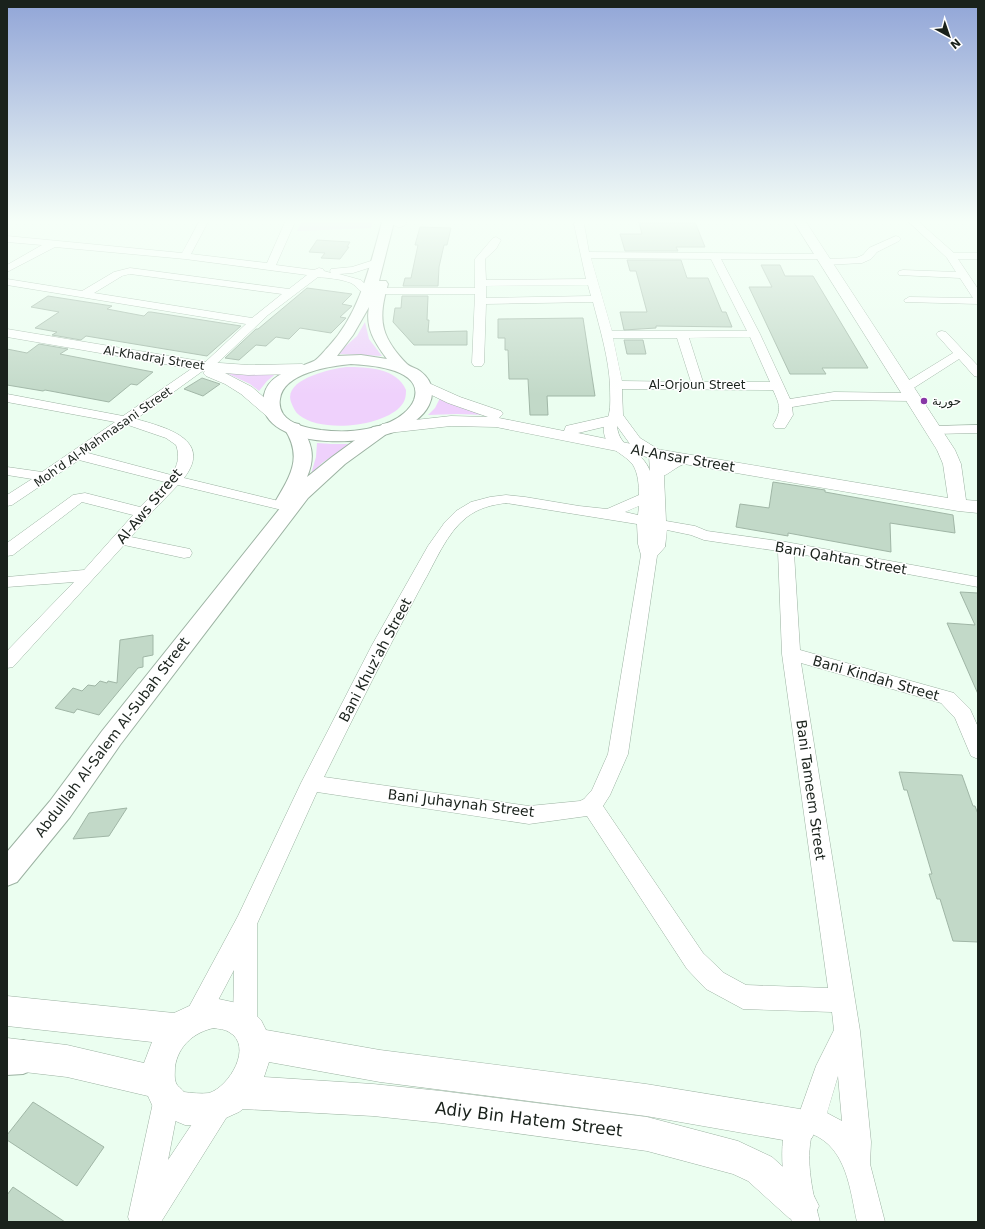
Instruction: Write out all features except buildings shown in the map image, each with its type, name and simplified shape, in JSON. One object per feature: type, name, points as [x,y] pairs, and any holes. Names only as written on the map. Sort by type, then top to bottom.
[{"type":"main road","points":[[375,279],[373,291],[376,331],[385,346],[402,368]]},
{"type":"main road","points":[[321,363],[346,336],[373,291],[377,279]]},
{"type":"main road","points":[[364,359],[388,363],[402,368],[415,376],[422,385],[424,396],[417,409],[407,418],[383,430],[358,436],[334,437],[309,434],[293,428],[276,416],[271,406],[271,397],[283,381],[302,369],[321,363],[338,360],[364,359]]},
{"type":"main road","name":"Abdulllah Al-Salem Al-Subah Street","points":[[217,600],[221,583],[282,506],[296,482],[304,458],[304,450],[302,442],[293,428]]},
{"type":"main road","name":"Abdulllah Al-Salem Al-Subah Street","points":[[7,873],[60,809],[111,738],[217,600],[234,582],[301,494],[327,470],[383,430]]},
{"type":"street","points":[[83,295],[109,279]]},
{"type":"street","points":[[194,279],[290,292]]},
{"type":"street","name":"Moh'd Al-Mahmasani Street","points":[[7,502],[78,456],[125,420],[202,368],[254,322],[308,279]]},
{"type":"street","points":[[351,279],[373,291],[481,292],[596,299]]},
{"type":"street","points":[[478,363],[481,279]]},
{"type":"street","points":[[726,279],[754,334],[786,404],[786,415],[780,425]]},
{"type":"street","points":[[837,279],[946,450],[952,464],[958,500]]},
{"type":"street","points":[[966,279],[978,297]]},
{"type":"street","points":[[7,282],[254,322]]},
{"type":"street","points":[[481,292],[592,282],[606,335],[616,385],[618,432],[641,467],[657,547],[649,555],[618,754],[600,795],[591,805],[696,961],[715,981],[743,997],[842,1000]]},
{"type":"street","points":[[908,300],[978,301]]},
{"type":"street","name":"Al-Khadraj Street","points":[[7,333],[202,368],[237,383],[276,416]]},
{"type":"street","points":[[682,334],[698,385]]},
{"type":"street","points":[[606,335],[754,334]]},
{"type":"street","points":[[942,334],[978,373]]},
{"type":"street","name":"Al-Khadraj Street","points":[[7,337],[202,368],[248,370],[302,369]]},
{"type":"street","points":[[786,404],[834,396],[908,392],[959,354]]},
{"type":"street","points":[[422,385],[454,400],[486,412],[572,430],[618,432]]},
{"type":"street","name":"Al-Orjoun Street","points":[[616,385],[777,386]]},
{"type":"street","name":"Al-Aws Street","points":[[7,398],[125,420],[169,434],[183,444],[186,454],[181,471],[143,513],[122,540],[7,662]]},
{"type":"street","name":"Al-Ansar Street","points":[[383,430],[451,420],[496,422],[618,432],[678,451],[757,467],[867,486],[958,500],[978,501]]},
{"type":"street","points":[[934,430],[978,429]]},
{"type":"street","name":"Al-Ansar Street","points":[[618,432],[656,454],[757,467]]},
{"type":"street","points":[[652,525],[657,473],[656,454]]},
{"type":"street","points":[[78,456],[282,506]]},
{"type":"street","points":[[657,473],[668,464],[683,458]]},
{"type":"street","points":[[7,471],[45,477]]},
{"type":"street","points":[[609,514],[646,497]]},
{"type":"street","points":[[7,551],[78,498],[93,499],[143,513]]},
{"type":"street","name":"Bani Khuz'ah Street","points":[[187,1024],[246,923],[311,783],[381,645],[436,546],[450,525],[461,514],[476,505],[506,499],[579,511],[609,514],[652,525]]},
{"type":"street","name":"Al-Ansar Street","points":[[958,500],[978,507]]},
{"type":"street","name":"Bani Khuz'ah Street","points":[[579,511],[592,516],[652,525]]},
{"type":"street","name":"Bani Qahtan Street","points":[[652,525],[695,536],[704,535],[786,547],[978,582]]},
{"type":"street","points":[[122,540],[184,553]]},
{"type":"street","name":"Bani Tameem Street","points":[[786,547],[791,654],[847,1031],[858,1142],[857,1163]]},
{"type":"street","points":[[7,582],[88,575]]},
{"type":"street","name":"Bani Kindah Street","points":[[791,654],[947,698],[963,714],[978,751]]},
{"type":"street","name":"Bani Juhaynah Street","points":[[311,783],[529,815],[582,809],[591,805]]},
{"type":"street","name":"Bani Khuz'ah Street","points":[[246,923],[249,1034]]},
{"type":"street","points":[[7,1010],[187,1024]]},
{"type":"street","points":[[143,1222],[228,1099],[244,1084],[253,1066],[255,1056],[249,1034],[239,1019],[223,1013],[205,1015],[187,1024],[166,1045],[162,1054],[158,1073],[163,1090],[173,1104],[190,1110],[210,1109],[228,1099]]},
{"type":"street","points":[[804,1214],[796,1155],[797,1139],[806,1123],[825,1076],[847,1031]]},
{"type":"street","points":[[249,1034],[380,1066],[646,1100],[806,1123],[823,1123],[843,1138],[850,1148],[857,1163],[871,1222]]},
{"type":"street","points":[[12,1057],[67,1061],[163,1090]]},
{"type":"street","points":[[143,1222],[163,1090]]},
{"type":"street","name":"Adiy Bin Hatem Street","points":[[228,1099],[373,1100],[441,1107],[647,1134],[738,1158],[760,1169],[804,1214]]},
{"type":"shaded area","points":[[365,322],[369,339],[382,356],[337,354],[357,336]]},
{"type":"shaded area","points":[[346,367],[372,368],[389,373],[396,377],[406,390],[403,403],[391,414],[365,423],[351,425],[336,426],[321,424],[309,421],[298,414],[291,402],[290,394],[294,387],[301,381],[320,373]]},
{"type":"shaded area","points":[[224,372],[277,373],[267,381],[259,391],[250,384]]},
{"type":"shaded area","points":[[440,398],[459,407],[485,415],[428,415],[435,408]]},
{"type":"shaded area","points":[[317,443],[350,444],[322,463],[311,474],[316,457]]},
{"type":"place","name":"حورية","points":[[924,401]]}]
